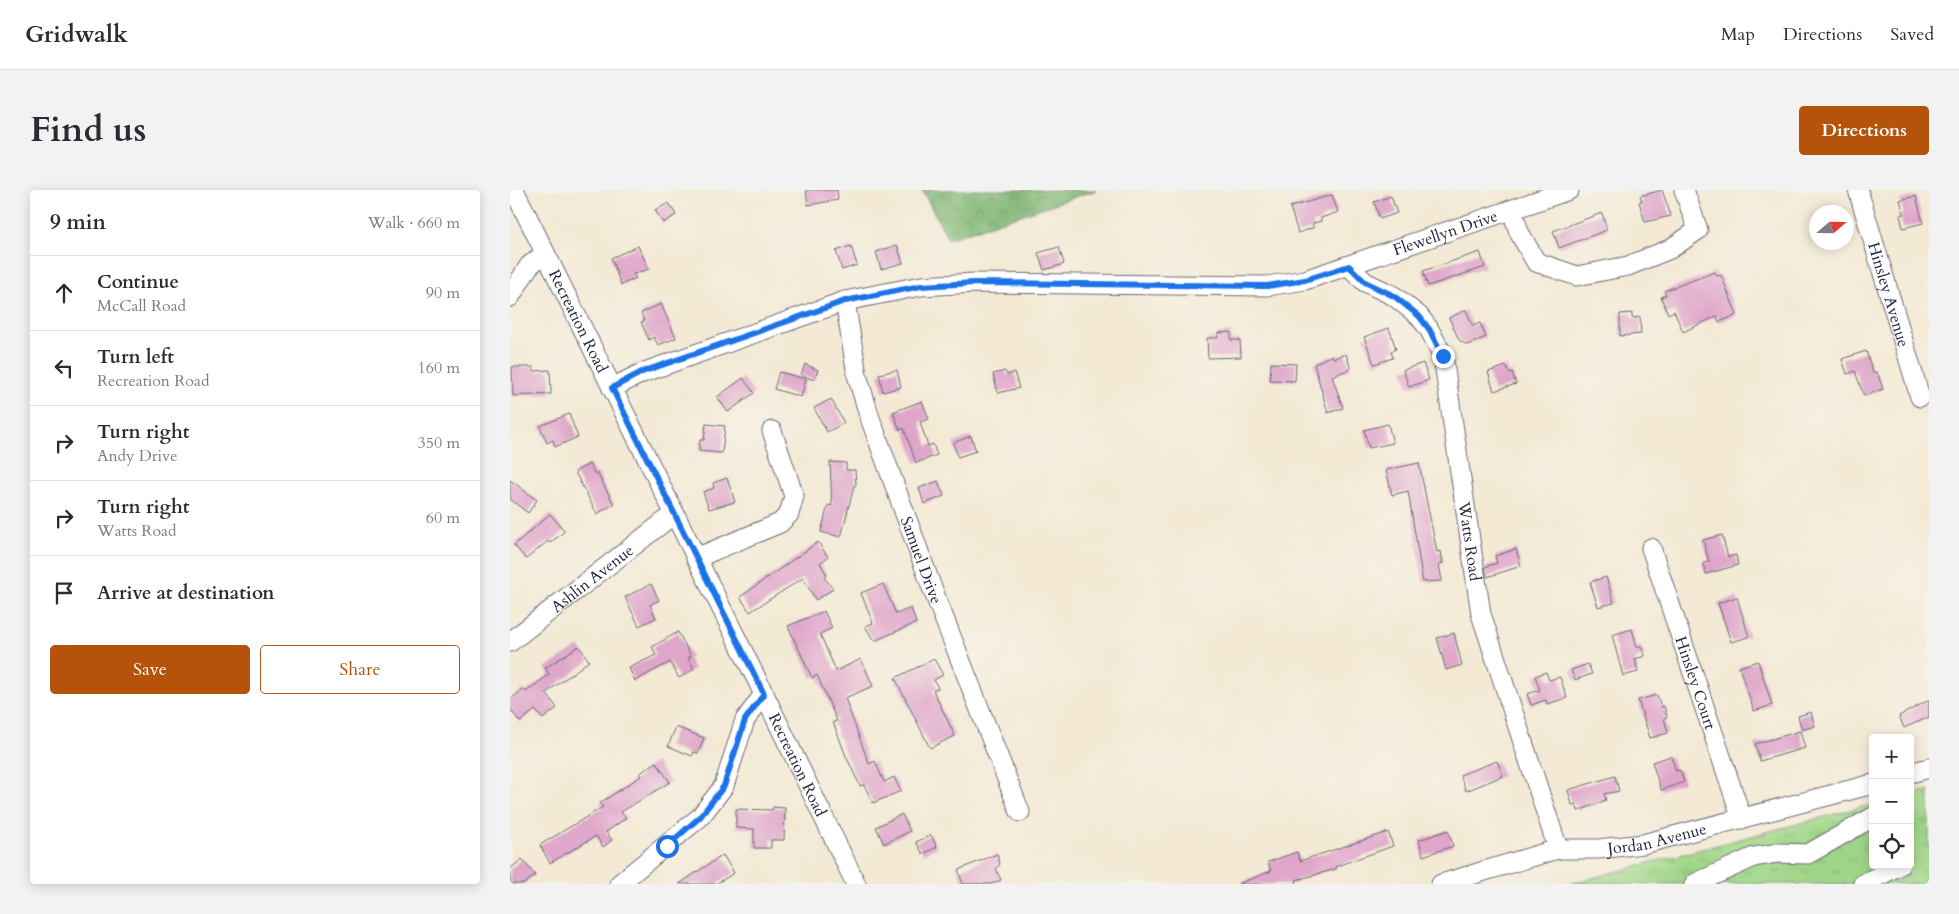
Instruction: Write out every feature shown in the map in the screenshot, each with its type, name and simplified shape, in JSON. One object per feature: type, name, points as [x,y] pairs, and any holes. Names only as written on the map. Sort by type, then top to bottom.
[{"type":"street","name":"Recreation Road","points":[[514,190],[856,884]]},
{"type":"street","name":"Flewellyn Drive","points":[[612,388],[642,372],[845,301],[921,286],[974,283],[1267,286],[1305,280],[1569,190]]},
{"type":"street","points":[[1512,210],[1519,232],[1536,262],[1576,276],[1628,266],[1670,249],[1698,230],[1684,190]]},
{"type":"street","name":"Hinsley Avenue","points":[[1858,190],[1920,397]]},
{"type":"street","points":[[510,297],[529,266],[545,253]]},
{"type":"street","name":"Watts Road","points":[[1349,266],[1365,282],[1394,296],[1419,316],[1429,329],[1443,356],[1481,614],[1558,848]]},
{"type":"street","name":"Samuel Drive","points":[[845,301],[857,376],[870,418],[931,585],[1020,812]]},
{"type":"street","points":[[696,558],[780,523],[789,514],[794,496],[772,431]]},
{"type":"street","name":"Ashlin Avenue","points":[[510,642],[674,514]]},
{"type":"street","name":"Hinsley Court","points":[[1651,548],[1742,819]]},
{"type":"street","points":[[619,884],[700,817],[724,786],[745,720],[764,694]]},
{"type":"street","points":[[1914,772],[1929,768]]},
{"type":"street","name":"Jordan Avenue","points":[[1441,884],[1558,848],[1598,849],[1643,844],[1869,785]]},
{"type":"street","points":[[1694,884],[1754,857],[1778,853],[1808,854],[1869,819]]},
{"type":"street","points":[[1863,884],[1892,869]]},
{"type":"green space","points":[[922,190],[1097,190],[948,239]]},
{"type":"green space","points":[[1929,790],[1929,884],[1569,884],[1869,805],[1869,869],[1914,869],[1914,794]]},
{"type":"building","points":[[806,190],[837,190],[838,200],[808,205]]},
{"type":"building","points":[[1662,190],[1671,216],[1645,222],[1639,202],[1642,201],[1640,196]]},
{"type":"building","points":[[1332,195],[1338,212],[1321,218],[1321,221],[1313,223],[1313,228],[1298,233],[1290,207]]},
{"type":"building","points":[[1391,196],[1397,213],[1380,219],[1374,202]]},
{"type":"building","points":[[1916,196],[1923,223],[1903,228],[1900,215],[1904,214],[1900,200]]},
{"type":"building","points":[[669,203],[676,215],[663,223],[655,210]]},
{"type":"building","points":[[1602,213],[1607,230],[1559,248],[1553,231]]},
{"type":"building","points":[[897,245],[903,263],[881,269],[876,252]]},
{"type":"building","points":[[638,246],[649,269],[633,274],[636,278],[621,285],[611,258]]},
{"type":"building","points":[[851,246],[857,265],[842,270],[836,251]]},
{"type":"building","points":[[1059,247],[1064,264],[1044,270],[1038,253]]},
{"type":"building","points":[[1480,252],[1485,267],[1428,286],[1423,271]]},
{"type":"building","points":[[1715,272],[1717,276],[1721,275],[1737,315],[1719,322],[1717,316],[1683,332],[1674,311],[1668,314],[1661,297],[1666,295],[1664,291]]},
{"type":"building","points":[[661,304],[676,338],[658,345],[654,337],[649,340],[641,322],[644,321],[641,313]]},
{"type":"building","points":[[1466,310],[1473,326],[1480,323],[1486,337],[1467,345],[1459,340],[1449,318]]},
{"type":"building","points":[[1632,313],[1632,318],[1640,317],[1641,334],[1620,336],[1620,314]]},
{"type":"building","points":[[1389,328],[1396,349],[1391,351],[1393,358],[1374,364],[1364,337]]},
{"type":"building","points":[[1231,332],[1231,340],[1240,340],[1241,357],[1208,358],[1207,338],[1218,338],[1218,333]]},
{"type":"building","points":[[1866,351],[1873,373],[1877,372],[1883,389],[1864,396],[1855,371],[1847,374],[1842,359]]},
{"type":"building","points":[[1346,354],[1351,369],[1332,376],[1343,408],[1328,413],[1314,364],[1332,355],[1333,358]]},
{"type":"building","points":[[1271,363],[1296,364],[1295,381],[1270,380]]},
{"type":"building","points":[[1423,363],[1429,380],[1409,387],[1403,370]]},
{"type":"building","points":[[805,364],[818,370],[814,380],[801,375]]},
{"type":"building","points":[[1506,366],[1509,373],[1512,372],[1516,384],[1494,391],[1488,372]]},
{"type":"building","points":[[512,367],[533,367],[533,371],[550,370],[551,394],[513,396]]},
{"type":"building","points":[[897,370],[901,387],[883,392],[879,374]]},
{"type":"building","points":[[1005,371],[1007,375],[1014,372],[1019,388],[998,393],[993,374]]},
{"type":"building","points":[[779,372],[806,379],[801,397],[774,389]]},
{"type":"building","points":[[743,378],[754,393],[728,412],[717,397]]},
{"type":"building","points":[[831,399],[844,423],[827,432],[814,408]]},
{"type":"building","points":[[922,401],[929,419],[920,422],[928,446],[933,444],[937,455],[916,463],[904,428],[900,430],[893,412]]},
{"type":"building","points":[[569,414],[578,437],[555,447],[553,440],[547,443],[540,426]]},
{"type":"building","points":[[706,424],[725,426],[722,453],[699,451],[700,440],[704,440]]},
{"type":"building","points":[[1388,424],[1393,443],[1369,448],[1364,430]]},
{"type":"building","points":[[971,436],[976,451],[958,457],[953,443]]},
{"type":"building","points":[[830,462],[846,463],[846,470],[855,470],[856,485],[854,486],[841,537],[821,532],[828,505],[832,506]]},
{"type":"building","points":[[1419,463],[1437,552],[1441,551],[1443,563],[1439,564],[1442,581],[1423,582],[1408,491],[1392,495],[1386,470]]},
{"type":"building","points":[[589,464],[595,474],[597,473],[614,504],[597,514],[575,472]]},
{"type":"building","points":[[727,478],[735,502],[709,509],[703,492],[714,488],[713,483]]},
{"type":"building","points":[[510,480],[537,500],[528,513],[510,499]]},
{"type":"building","points":[[938,481],[944,496],[924,504],[919,488]]},
{"type":"building","points":[[550,514],[565,531],[550,543],[548,541],[526,559],[514,545]]},
{"type":"building","points":[[1722,535],[1728,557],[1736,555],[1738,565],[1706,574],[1703,563],[1709,562],[1703,540]]},
{"type":"building","points":[[818,542],[828,557],[820,563],[827,575],[824,577],[833,589],[816,600],[803,578],[750,612],[740,597]]},
{"type":"building","points":[[1516,549],[1521,566],[1487,577],[1485,567],[1497,563],[1495,556]]},
{"type":"building","points":[[1606,577],[1614,603],[1598,607],[1590,582]]},
{"type":"building","points":[[651,584],[659,600],[650,605],[656,618],[639,626],[625,597]]},
{"type":"building","points":[[883,584],[896,614],[911,608],[916,623],[874,641],[865,626],[873,623],[861,593]]},
{"type":"building","points":[[1737,597],[1749,637],[1731,642],[1718,603]]},
{"type":"building","points":[[824,611],[832,628],[820,634],[836,671],[861,659],[873,686],[845,698],[869,764],[875,761],[884,782],[894,777],[901,791],[873,803],[864,785],[860,786],[846,756],[833,722],[837,721],[817,675],[812,678],[788,626]]},
{"type":"building","points":[[1632,629],[1637,647],[1641,646],[1645,656],[1635,659],[1638,672],[1623,676],[1612,635]]},
{"type":"building","points":[[678,632],[691,656],[688,658],[694,669],[679,678],[670,662],[635,681],[629,668],[656,655],[652,647]]},
{"type":"building","points":[[1454,633],[1462,665],[1446,670],[1437,638]]},
{"type":"building","points":[[579,646],[589,661],[546,693],[557,708],[543,719],[535,710],[520,722],[510,709],[510,700],[523,689],[526,692],[549,674],[545,668]]},
{"type":"building","points":[[934,659],[943,675],[934,680],[938,688],[933,690],[955,736],[930,748],[895,678]]},
{"type":"building","points":[[1758,661],[1772,705],[1754,711],[1739,667]]},
{"type":"building","points":[[1588,664],[1592,674],[1575,680],[1571,670]]},
{"type":"building","points":[[1546,672],[1549,680],[1560,677],[1567,698],[1547,704],[1546,700],[1531,705],[1527,694],[1540,690],[1535,676]]},
{"type":"building","points":[[1657,695],[1661,707],[1664,706],[1667,717],[1664,718],[1668,733],[1650,738],[1638,700]]},
{"type":"building","points":[[1929,700],[1929,717],[1904,728],[1899,716]]},
{"type":"building","points":[[1811,712],[1815,726],[1802,730],[1798,716]]},
{"type":"building","points":[[676,727],[704,738],[698,753],[694,752],[692,756],[668,746]]},
{"type":"building","points":[[1800,731],[1805,748],[1760,761],[1755,744]]},
{"type":"building","points":[[1671,756],[1676,771],[1680,770],[1684,782],[1661,790],[1652,762]]},
{"type":"building","points":[[1497,761],[1503,776],[1466,791],[1460,775]]},
{"type":"building","points":[[656,762],[670,782],[621,812],[626,818],[606,832],[612,840],[603,847],[596,836],[550,863],[540,845],[603,807],[600,803],[641,776],[639,774]]},
{"type":"building","points":[[1615,776],[1619,791],[1604,794],[1606,800],[1578,811],[1576,804],[1572,805],[1568,790]]},
{"type":"building","points":[[773,807],[785,808],[784,840],[771,840],[771,848],[754,848],[754,829],[736,828],[736,809],[772,810]]},
{"type":"building","points":[[902,814],[910,831],[884,844],[876,827]]},
{"type":"building","points":[[1448,830],[1453,846],[1423,856],[1419,840]]},
{"type":"building","points":[[1388,832],[1393,846],[1348,862],[1336,867],[1336,869],[1296,880],[1297,884],[1238,884],[1271,871],[1268,862],[1297,852],[1300,861]]},
{"type":"building","points":[[931,835],[937,847],[923,854],[916,842]]},
{"type":"building","points":[[997,854],[1000,864],[996,869],[1001,880],[991,884],[963,884],[958,870]]},
{"type":"building","points":[[723,855],[734,873],[716,884],[679,884]]},
{"type":"building","points":[[522,859],[535,875],[524,884],[510,884],[510,869]]},
{"type":"route","points":[[667,846],[700,817],[724,786],[745,720],[764,694],[612,388],[642,372],[845,301],[921,286],[974,283],[1267,286],[1305,280],[1349,266],[1365,282],[1394,296],[1419,316],[1429,329],[1443,356]]}]
